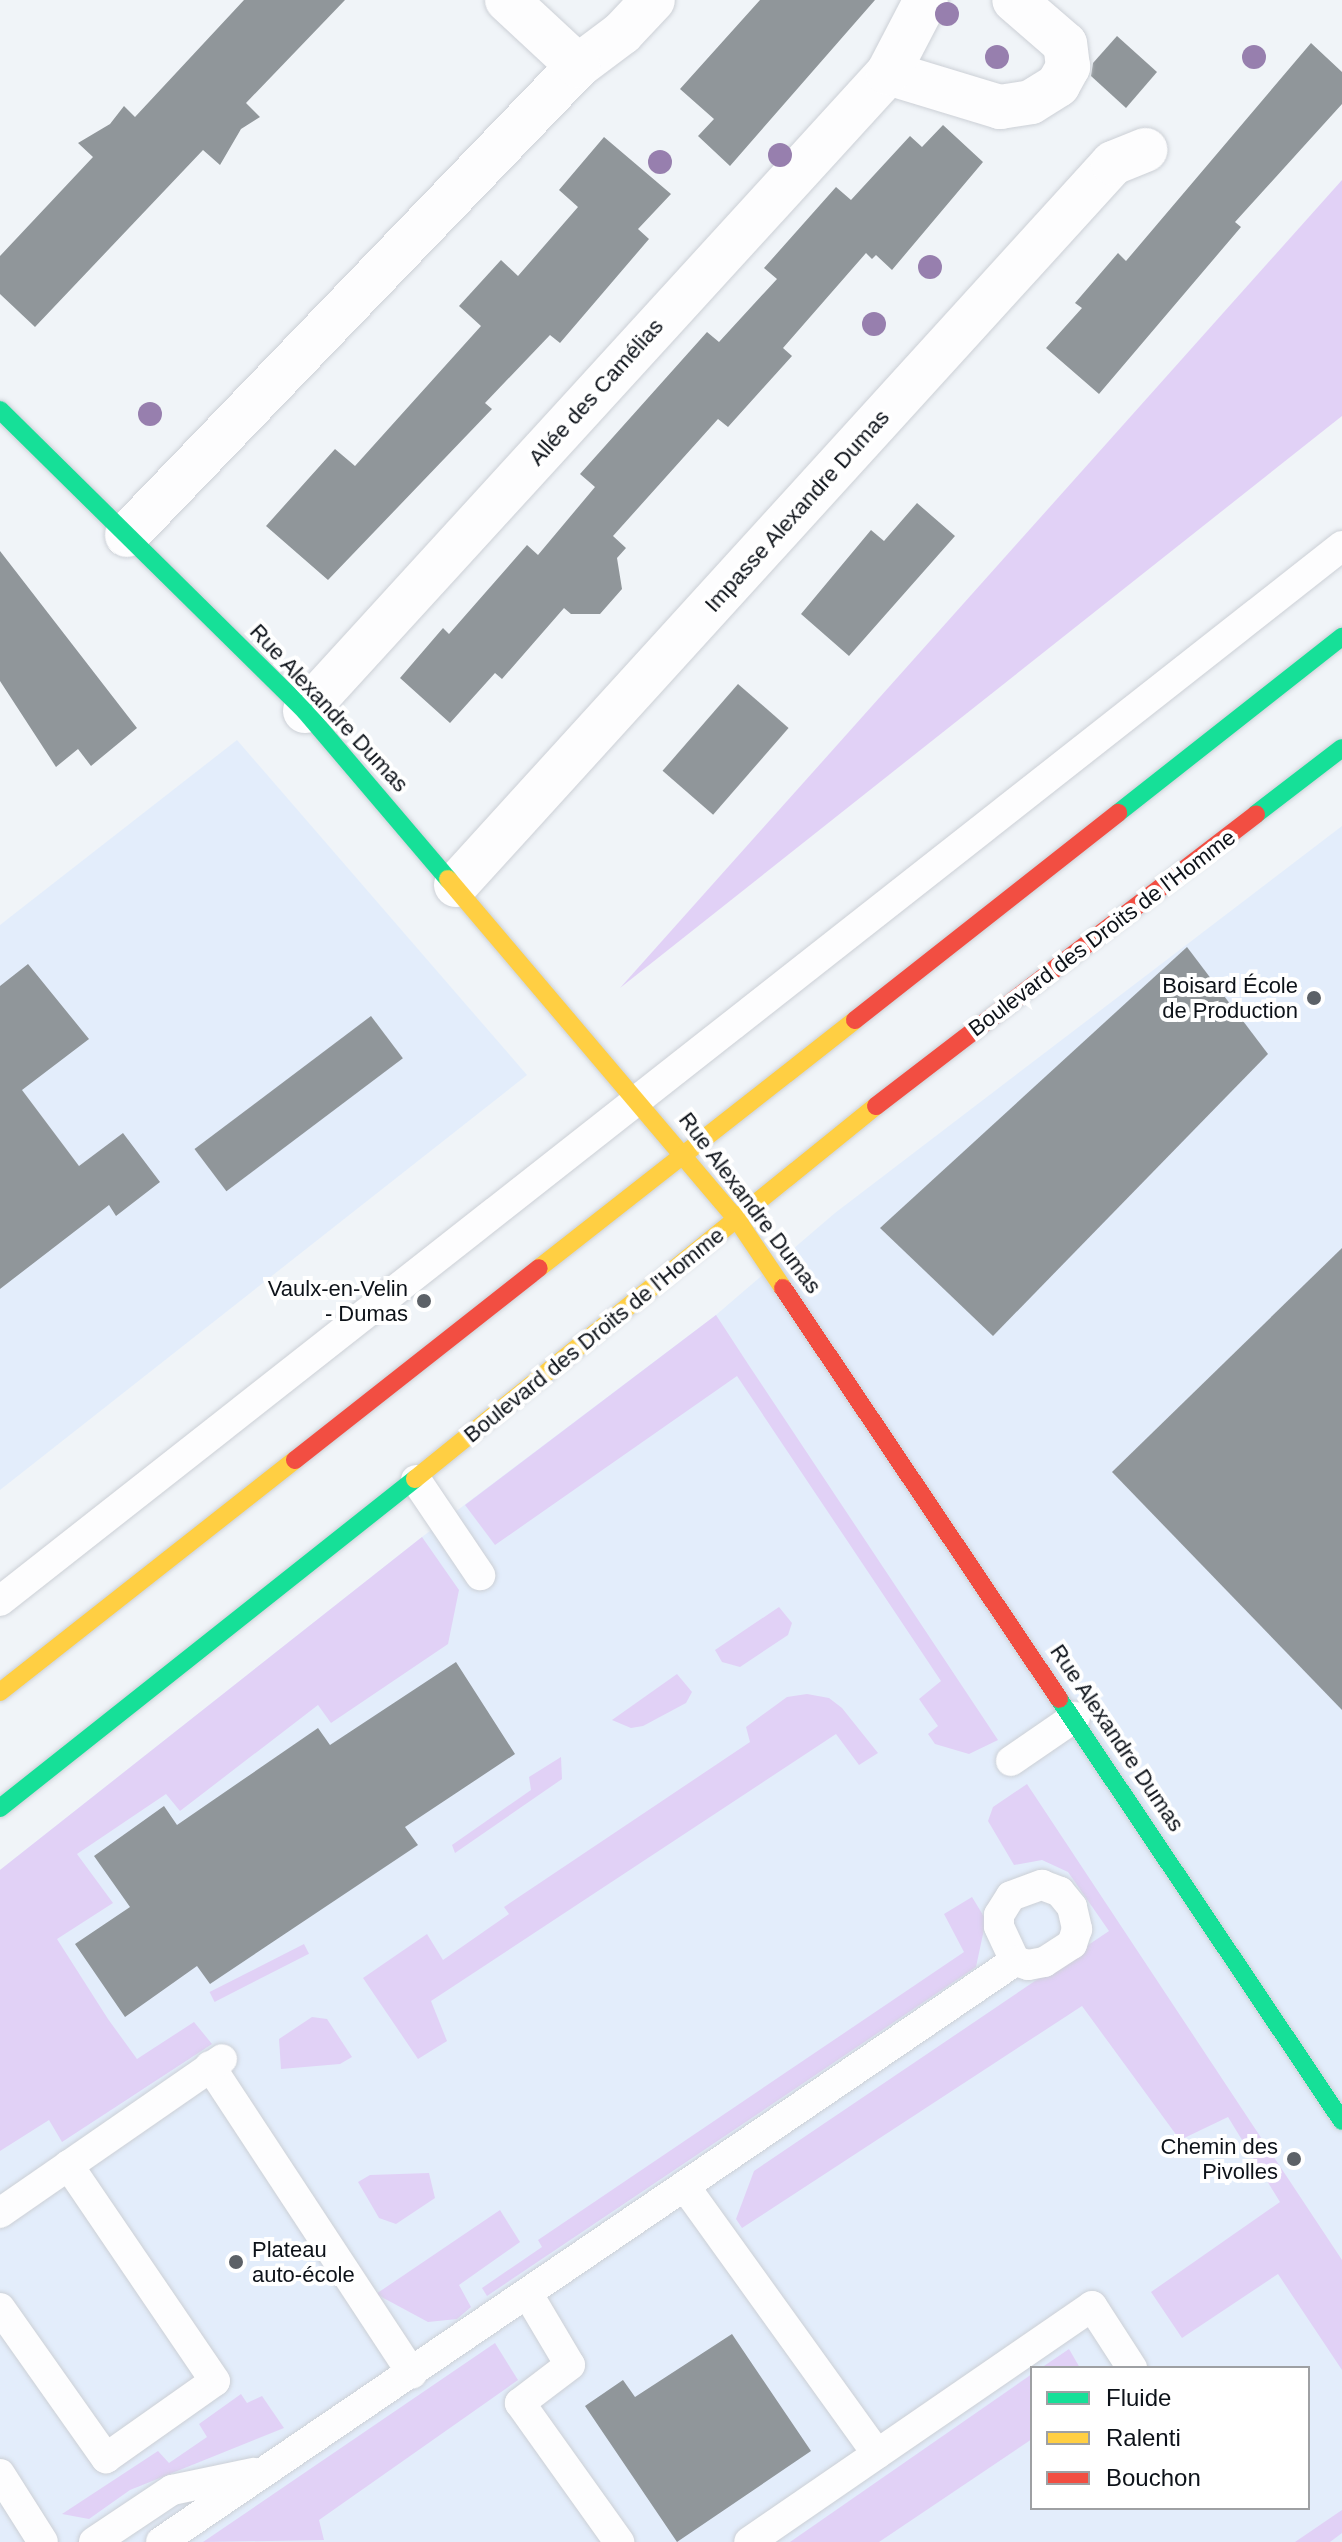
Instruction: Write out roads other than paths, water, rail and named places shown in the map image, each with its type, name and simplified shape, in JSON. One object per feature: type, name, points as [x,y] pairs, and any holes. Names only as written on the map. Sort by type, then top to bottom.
[{"type":"main road","name":"Rue Alexandre Dumas","points":[[0,410],[305,711],[686,1154],[736,1218],[1075,1717],[1342,2121]]},
{"type":"main road","points":[[0,1692],[1342,637]]},
{"type":"main road","name":"Boulevard des Droits de l'Homme","points":[[0,1808],[416,1480],[736,1218],[1342,748]]},
{"type":"street","points":[[507,0],[578,66]]},
{"type":"street","points":[[127,535],[578,66],[622,33],[653,0]]},
{"type":"street","name":"Allée des Camélias","points":[[305,711],[888,73],[926,0]]},
{"type":"street","points":[[888,73],[1000,107],[1031,102],[1058,85],[1068,67],[1065,44],[1014,0]]},
{"type":"street","name":"Impasse Alexandre Dumas","points":[[456,885],[1113,163],[1146,150]]},
{"type":"lane","points":[[0,1601],[1342,546]]},
{"type":"lane","points":[[416,1480],[480,1575]]},
{"type":"lane","points":[[1011,1761],[1075,1717]]},
{"type":"lane","points":[[161,2542],[529,2296],[1015,1961],[1044,1962],[1072,1944],[1077,1929],[1072,1907],[1060,1892],[1042,1885],[997,1893],[999,1926],[1015,1961]]},
{"type":"lane","points":[[0,2213],[216,2062],[412,2374]]},
{"type":"lane","points":[[0,2308],[106,2458],[215,2381],[68,2165]]},
{"type":"lane","points":[[686,2188],[877,2454]]},
{"type":"lane","points":[[529,2296],[570,2365],[520,2403],[619,2542]]},
{"type":"lane","points":[[749,2542],[1092,2306],[1131,2366]]},
{"type":"lane","points":[[93,2541],[172,2490],[271,2469]]},
{"type":"lane","points":[[0,2474],[46,2539]]},
{"type":"place","name":"Boisard École de Production","points":[[1314,998]]},
{"type":"place","name":"Vaulx-en-Velin - Dumas","points":[[424,1301]]},
{"type":"place","name":"Chemin des Pivolles","points":[[1294,2159]]},
{"type":"place","name":"Plateau auto-école","points":[[236,2262]]}]
